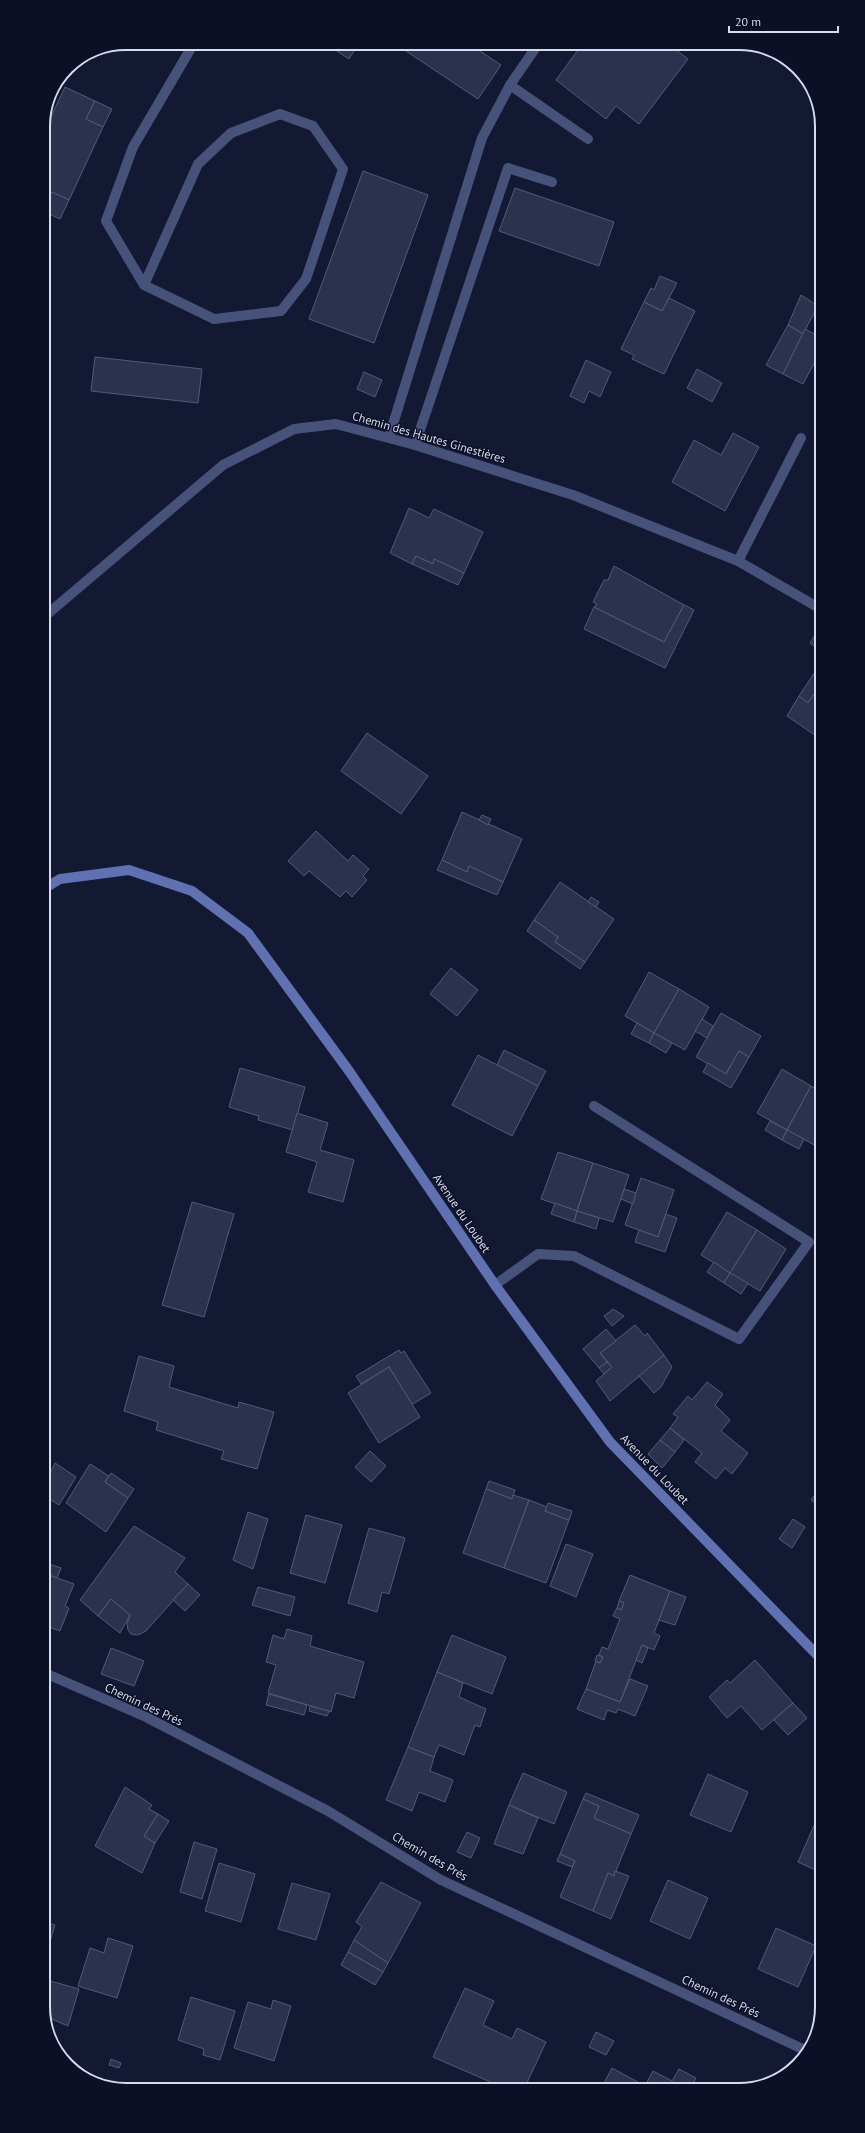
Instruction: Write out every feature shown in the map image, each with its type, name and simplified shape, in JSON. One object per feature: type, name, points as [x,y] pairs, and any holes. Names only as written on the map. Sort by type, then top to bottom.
[{"type":"street","points":[[144,285],[198,164],[232,132],[280,114],[313,126],[343,168],[306,279],[281,311],[214,320],[144,285],[106,221],[133,147],[190,50]]},
{"type":"street","points":[[388,437],[482,138],[510,85],[534,50]]},
{"type":"street","points":[[510,85],[588,139]]},
{"type":"street","points":[[415,445],[508,168],[552,182]]},
{"type":"street","name":"Chemin des Hautes Ginestières","points":[[50,612],[223,465],[294,429],[336,424],[415,445],[573,495],[738,561],[815,606]]},
{"type":"street","points":[[738,561],[801,438]]},
{"type":"street","name":"Avenue du Loubet","points":[[50,885],[60,879],[129,870],[192,890],[248,933],[349,1071],[495,1285],[610,1442],[815,1653]]},
{"type":"street","points":[[495,1285],[538,1254],[574,1256],[739,1340],[809,1242],[594,1106]]},
{"type":"street","name":"Chemin des Prés","points":[[50,1675],[146,1717],[328,1811],[441,1880],[802,2049]]},
{"type":"building","points":[[336,50],[355,50],[349,59]]},
{"type":"building","points":[[404,50],[478,50],[501,65],[478,99]]},
{"type":"building","points":[[578,50],[676,50],[688,59],[639,124],[616,106],[606,119],[556,80]]},
{"type":"building","points":[[65,87],[95,101],[86,119],[103,127],[69,200],[52,192],[50,196],[51,117]]},
{"type":"building","points":[[95,101],[112,109],[103,127],[86,119]]},
{"type":"building","points":[[363,171],[428,195],[374,343],[309,319]]},
{"type":"building","points":[[515,188],[614,222],[599,266],[499,231]]},
{"type":"building","points":[[52,192],[69,200],[60,219],[50,214],[50,196]]},
{"type":"building","points":[[660,276],[677,283],[662,311],[644,302],[651,288],[654,290]]},
{"type":"building","points":[[801,295],[815,304],[815,312],[803,334],[788,325]]},
{"type":"building","points":[[669,298],[695,311],[664,374],[632,359],[634,355],[621,349],[644,302],[662,311]]},
{"type":"building","points":[[788,325],[803,334],[783,374],[766,365]]},
{"type":"building","points":[[805,329],[815,334],[815,362],[803,384],[783,374]]},
{"type":"building","points":[[95,357],[202,369],[198,403],[91,391]]},
{"type":"building","points":[[586,360],[611,372],[600,397],[589,391],[584,403],[570,396]]},
{"type":"building","points":[[697,369],[722,383],[712,402],[687,388]]},
{"type":"building","points":[[364,372],[382,380],[375,397],[357,389]]},
{"type":"building","points":[[733,433],[759,447],[725,511],[672,482],[694,440],[721,455]]},
{"type":"building","points":[[409,508],[429,518],[434,509],[483,532],[464,573],[434,559],[433,564],[416,556],[412,564],[390,553]]},
{"type":"building","points":[[416,556],[433,564],[434,559],[464,573],[458,585],[412,564]]},
{"type":"building","points":[[614,566],[684,605],[664,642],[594,607],[597,604],[593,602],[604,580],[608,580]]},
{"type":"building","points":[[684,605],[694,610],[665,668],[584,629],[594,607],[664,642]]},
{"type":"building","points":[[815,635],[815,646],[810,643]]},
{"type":"building","points":[[815,672],[815,693],[808,703],[799,696]]},
{"type":"building","points":[[815,693],[815,735],[787,716],[799,696],[808,703]]},
{"type":"building","points":[[367,733],[428,776],[401,814],[341,771]]},
{"type":"building","points":[[462,812],[522,839],[503,882],[469,866],[467,872],[442,860]]},
{"type":"building","points":[[482,815],[491,819],[488,825],[479,820]]},
{"type":"building","points":[[316,831],[348,861],[353,855],[369,869],[363,876],[367,880],[352,897],[346,891],[340,897],[309,871],[304,876],[288,861]]},
{"type":"building","points":[[442,860],[467,872],[469,866],[503,882],[497,895],[437,870]]},
{"type":"building","points":[[560,882],[614,919],[585,962],[555,942],[558,937],[534,920]]},
{"type":"building","points":[[591,897],[599,902],[596,907],[588,902]]},
{"type":"building","points":[[534,920],[558,937],[555,942],[585,962],[580,969],[527,931]]},
{"type":"building","points":[[451,968],[478,990],[457,1016],[430,994]]},
{"type":"building","points":[[649,972],[679,989],[654,1033],[625,1016]]},
{"type":"building","points":[[679,989],[709,1007],[685,1050],[654,1033]]},
{"type":"building","points":[[721,1013],[761,1036],[749,1057],[739,1051],[726,1074],[696,1057]]},
{"type":"building","points":[[702,1019],[713,1026],[707,1038],[695,1031]]},
{"type":"building","points":[[637,1023],[654,1033],[649,1043],[631,1034]]},
{"type":"building","points":[[654,1033],[672,1043],[666,1053],[649,1043]]},
{"type":"building","points":[[504,1050],[546,1071],[538,1086],[497,1065]]},
{"type":"building","points":[[739,1051],[749,1057],[731,1088],[703,1072],[708,1063],[726,1074]]},
{"type":"building","points":[[478,1055],[538,1086],[512,1136],[452,1105]]},
{"type":"building","points":[[240,1068],[305,1087],[293,1130],[258,1120],[259,1116],[229,1107]]},
{"type":"building","points":[[782,1069],[811,1086],[787,1130],[757,1113]]},
{"type":"building","points":[[811,1086],[815,1088],[815,1145],[787,1130]]},
{"type":"building","points":[[297,1113],[328,1123],[320,1150],[354,1160],[343,1202],[308,1192],[317,1162],[286,1152]]},
{"type":"building","points":[[770,1121],[787,1130],[782,1140],[765,1130]]},
{"type":"building","points":[[787,1130],[804,1139],[799,1149],[782,1140]]},
{"type":"building","points":[[558,1152],[593,1163],[577,1211],[541,1199]]},
{"type":"building","points":[[593,1163],[629,1175],[613,1222],[577,1211]]},
{"type":"building","points":[[641,1178],[674,1190],[658,1237],[625,1225]]},
{"type":"building","points":[[624,1189],[636,1193],[633,1204],[621,1199]]},
{"type":"building","points":[[192,1202],[234,1214],[204,1317],[162,1305]]},
{"type":"building","points":[[555,1203],[577,1211],[574,1222],[551,1214]]},
{"type":"building","points":[[577,1211],[599,1218],[596,1229],[574,1222]]},
{"type":"building","points":[[727,1212],[757,1230],[730,1273],[701,1255]]},
{"type":"building","points":[[666,1214],[677,1218],[665,1252],[635,1242],[639,1230],[658,1237]]},
{"type":"building","points":[[757,1230],[786,1249],[760,1291],[730,1273]]},
{"type":"building","points":[[714,1262],[730,1273],[724,1283],[707,1272]]},
{"type":"building","points":[[730,1273],[748,1283],[741,1294],[724,1283]]},
{"type":"building","points":[[613,1309],[624,1316],[612,1326],[604,1316]]},
{"type":"building","points":[[635,1325],[645,1336],[647,1333],[664,1355],[610,1401],[596,1381],[612,1367],[600,1353]]},
{"type":"building","points":[[606,1329],[616,1341],[600,1353],[607,1362],[599,1368],[583,1349]]},
{"type":"building","points":[[399,1350],[401,1353],[404,1351],[431,1393],[411,1405],[389,1367],[361,1384],[356,1376]]},
{"type":"building","points":[[664,1355],[672,1367],[661,1387],[654,1393],[639,1376]]},
{"type":"building","points":[[139,1356],[174,1366],[169,1387],[238,1408],[239,1402],[274,1412],[257,1469],[221,1459],[224,1451],[156,1430],[158,1422],[124,1411]]},
{"type":"building","points":[[607,1362],[612,1367],[604,1374],[599,1368]]},
{"type":"building","points":[[389,1367],[420,1417],[379,1443],[348,1393]]},
{"type":"building","points":[[707,1382],[723,1394],[715,1405],[730,1420],[721,1431],[748,1453],[732,1474],[725,1468],[716,1479],[695,1462],[702,1453],[670,1428],[678,1417],[673,1414],[688,1396],[692,1400]]},
{"type":"building","points":[[670,1428],[684,1440],[675,1452],[660,1440]]},
{"type":"building","points":[[660,1440],[675,1452],[662,1468],[648,1454]]},
{"type":"building","points":[[370,1451],[386,1466],[371,1482],[355,1467]]},
{"type":"building","points":[[55,1463],[76,1477],[59,1505],[50,1499],[50,1473]]},
{"type":"building","points":[[90,1464],[109,1476],[105,1482],[128,1498],[106,1532],[66,1503]]},
{"type":"building","points":[[111,1473],[134,1489],[128,1498],[105,1482]]},
{"type":"building","points":[[489,1481],[515,1490],[512,1499],[486,1489]]},
{"type":"building","points":[[486,1489],[512,1499],[513,1495],[529,1500],[504,1568],[463,1553]]},
{"type":"building","points":[[815,1495],[815,1503],[811,1500]]},
{"type":"building","points":[[529,1500],[547,1507],[545,1511],[569,1520],[546,1583],[504,1568]]},
{"type":"building","points":[[548,1503],[572,1511],[569,1520],[545,1511]]},
{"type":"building","points":[[248,1512],[268,1519],[253,1569],[233,1560]]},
{"type":"building","points":[[306,1515],[342,1525],[325,1583],[290,1573]]},
{"type":"building","points":[[793,1519],[805,1527],[792,1548],[779,1539]]},
{"type":"building","points":[[134,1526],[185,1558],[175,1572],[188,1584],[146,1631],[138,1635],[131,1634],[128,1630],[127,1624],[130,1615],[111,1599],[98,1616],[80,1600]]},
{"type":"building","points":[[369,1528],[405,1538],[389,1594],[382,1592],[377,1612],[348,1603]]},
{"type":"building","points":[[566,1544],[593,1554],[576,1597],[550,1586]]},
{"type":"building","points":[[50,1564],[61,1568],[57,1578],[50,1575]]},
{"type":"building","points":[[50,1575],[74,1584],[65,1606],[69,1608],[60,1631],[50,1627]]},
{"type":"building","points":[[630,1575],[670,1591],[654,1633],[660,1636],[654,1650],[642,1645],[620,1702],[586,1689],[596,1661],[600,1663],[603,1657],[599,1655],[602,1647],[608,1649],[620,1619],[613,1616],[617,1608],[621,1610],[624,1603],[619,1601]]},
{"type":"building","points":[[188,1584],[200,1595],[185,1611],[173,1600]]},
{"type":"building","points":[[258,1587],[295,1597],[290,1616],[252,1605]]},
{"type":"building","points":[[670,1591],[686,1597],[675,1625],[659,1620]]},
{"type":"building","points":[[111,1599],[130,1615],[120,1633],[98,1616]]},
{"type":"building","points":[[619,1601],[624,1603],[621,1610],[617,1608]]},
{"type":"building","points":[[287,1629],[312,1636],[310,1646],[364,1662],[354,1698],[336,1693],[331,1712],[268,1693],[276,1665],[266,1662],[273,1635],[284,1639]]},
{"type":"building","points":[[452,1635],[506,1657],[492,1694],[437,1672]]},
{"type":"building","points":[[642,1645],[648,1648],[642,1663],[636,1660]]},
{"type":"building","points":[[111,1648],[144,1661],[134,1686],[101,1674]]},
{"type":"building","points":[[597,1655],[603,1657],[600,1663],[595,1661]]},
{"type":"building","points":[[755,1660],[793,1703],[762,1730],[741,1706],[727,1718],[709,1697],[727,1680],[730,1683]]},
{"type":"building","points":[[437,1672],[463,1683],[459,1697],[486,1709],[480,1727],[475,1725],[464,1755],[439,1745],[434,1757],[408,1747]]},
{"type":"building","points":[[630,1679],[648,1686],[635,1716],[618,1709],[616,1713],[607,1710],[604,1720],[577,1709],[586,1689],[620,1702]]},
{"type":"building","points":[[269,1694],[307,1705],[304,1715],[266,1705]]},
{"type":"building","points":[[793,1703],[807,1718],[788,1735],[774,1720]]},
{"type":"building","points":[[310,1706],[329,1711],[327,1716],[309,1711]]},
{"type":"building","points":[[408,1747],[434,1757],[430,1771],[453,1780],[445,1802],[419,1792],[412,1811],[386,1800]]},
{"type":"building","points":[[523,1773],[567,1792],[554,1824],[509,1805]]},
{"type":"building","points":[[708,1774],[748,1792],[731,1832],[690,1815]]},
{"type":"building","points":[[125,1787],[152,1805],[149,1809],[158,1814],[144,1836],[155,1843],[142,1873],[95,1846]]},
{"type":"building","points":[[586,1793],[639,1815],[631,1834],[594,1818],[599,1806],[583,1799]]},
{"type":"building","points":[[583,1799],[599,1806],[594,1818],[631,1834],[614,1876],[608,1873],[593,1911],[560,1897],[575,1861],[560,1854]]},
{"type":"building","points":[[509,1805],[538,1818],[523,1854],[494,1844]]},
{"type":"building","points":[[158,1814],[169,1821],[155,1843],[144,1836]]},
{"type":"building","points":[[815,1823],[815,1870],[798,1862]]},
{"type":"building","points":[[467,1832],[480,1838],[471,1858],[457,1852]]},
{"type":"building","points":[[194,1842],[217,1849],[202,1899],[180,1892]]},
{"type":"building","points":[[560,1854],[575,1861],[572,1867],[557,1861]]},
{"type":"building","points":[[219,1863],[255,1874],[241,1922],[205,1911]]},
{"type":"building","points":[[615,1871],[629,1876],[611,1919],[593,1911],[608,1873],[614,1876]]},
{"type":"building","points":[[668,1880],[708,1898],[690,1939],[650,1921]]},
{"type":"building","points":[[381,1882],[421,1903],[388,1963],[354,1940],[362,1927],[356,1922]]},
{"type":"building","points":[[292,1883],[330,1894],[316,1940],[278,1929]]},
{"type":"building","points":[[50,1924],[55,1925],[50,1941]]},
{"type":"building","points":[[776,1928],[815,1946],[798,1987],[758,1969]]},
{"type":"building","points":[[108,1938],[133,1946],[117,1998],[78,1986],[90,1948],[104,1953]]},
{"type":"building","points":[[354,1940],[388,1963],[383,1972],[348,1952]]},
{"type":"building","points":[[348,1952],[383,1972],[375,1985],[341,1965]]},
{"type":"building","points":[[50,1981],[79,1989],[68,2026],[51,2019]]},
{"type":"building","points":[[465,1988],[494,2001],[483,2025],[512,2039],[517,2028],[546,2042],[527,2083],[493,2083],[433,2057]]},
{"type":"building","points":[[191,1997],[235,2011],[220,2060],[203,2055],[204,2049],[178,2040]]},
{"type":"building","points":[[273,2000],[291,2006],[274,2061],[234,2048],[248,2002],[271,2009]]},
{"type":"building","points":[[596,2032],[614,2041],[606,2055],[589,2047]]},
{"type":"building","points":[[111,2059],[121,2063],[119,2068],[109,2065]]},
{"type":"building","points":[[612,2068],[640,2083],[604,2083]]},
{"type":"building","points":[[679,2069],[696,2078],[694,2083],[647,2083],[653,2071],[672,2081]]}]
